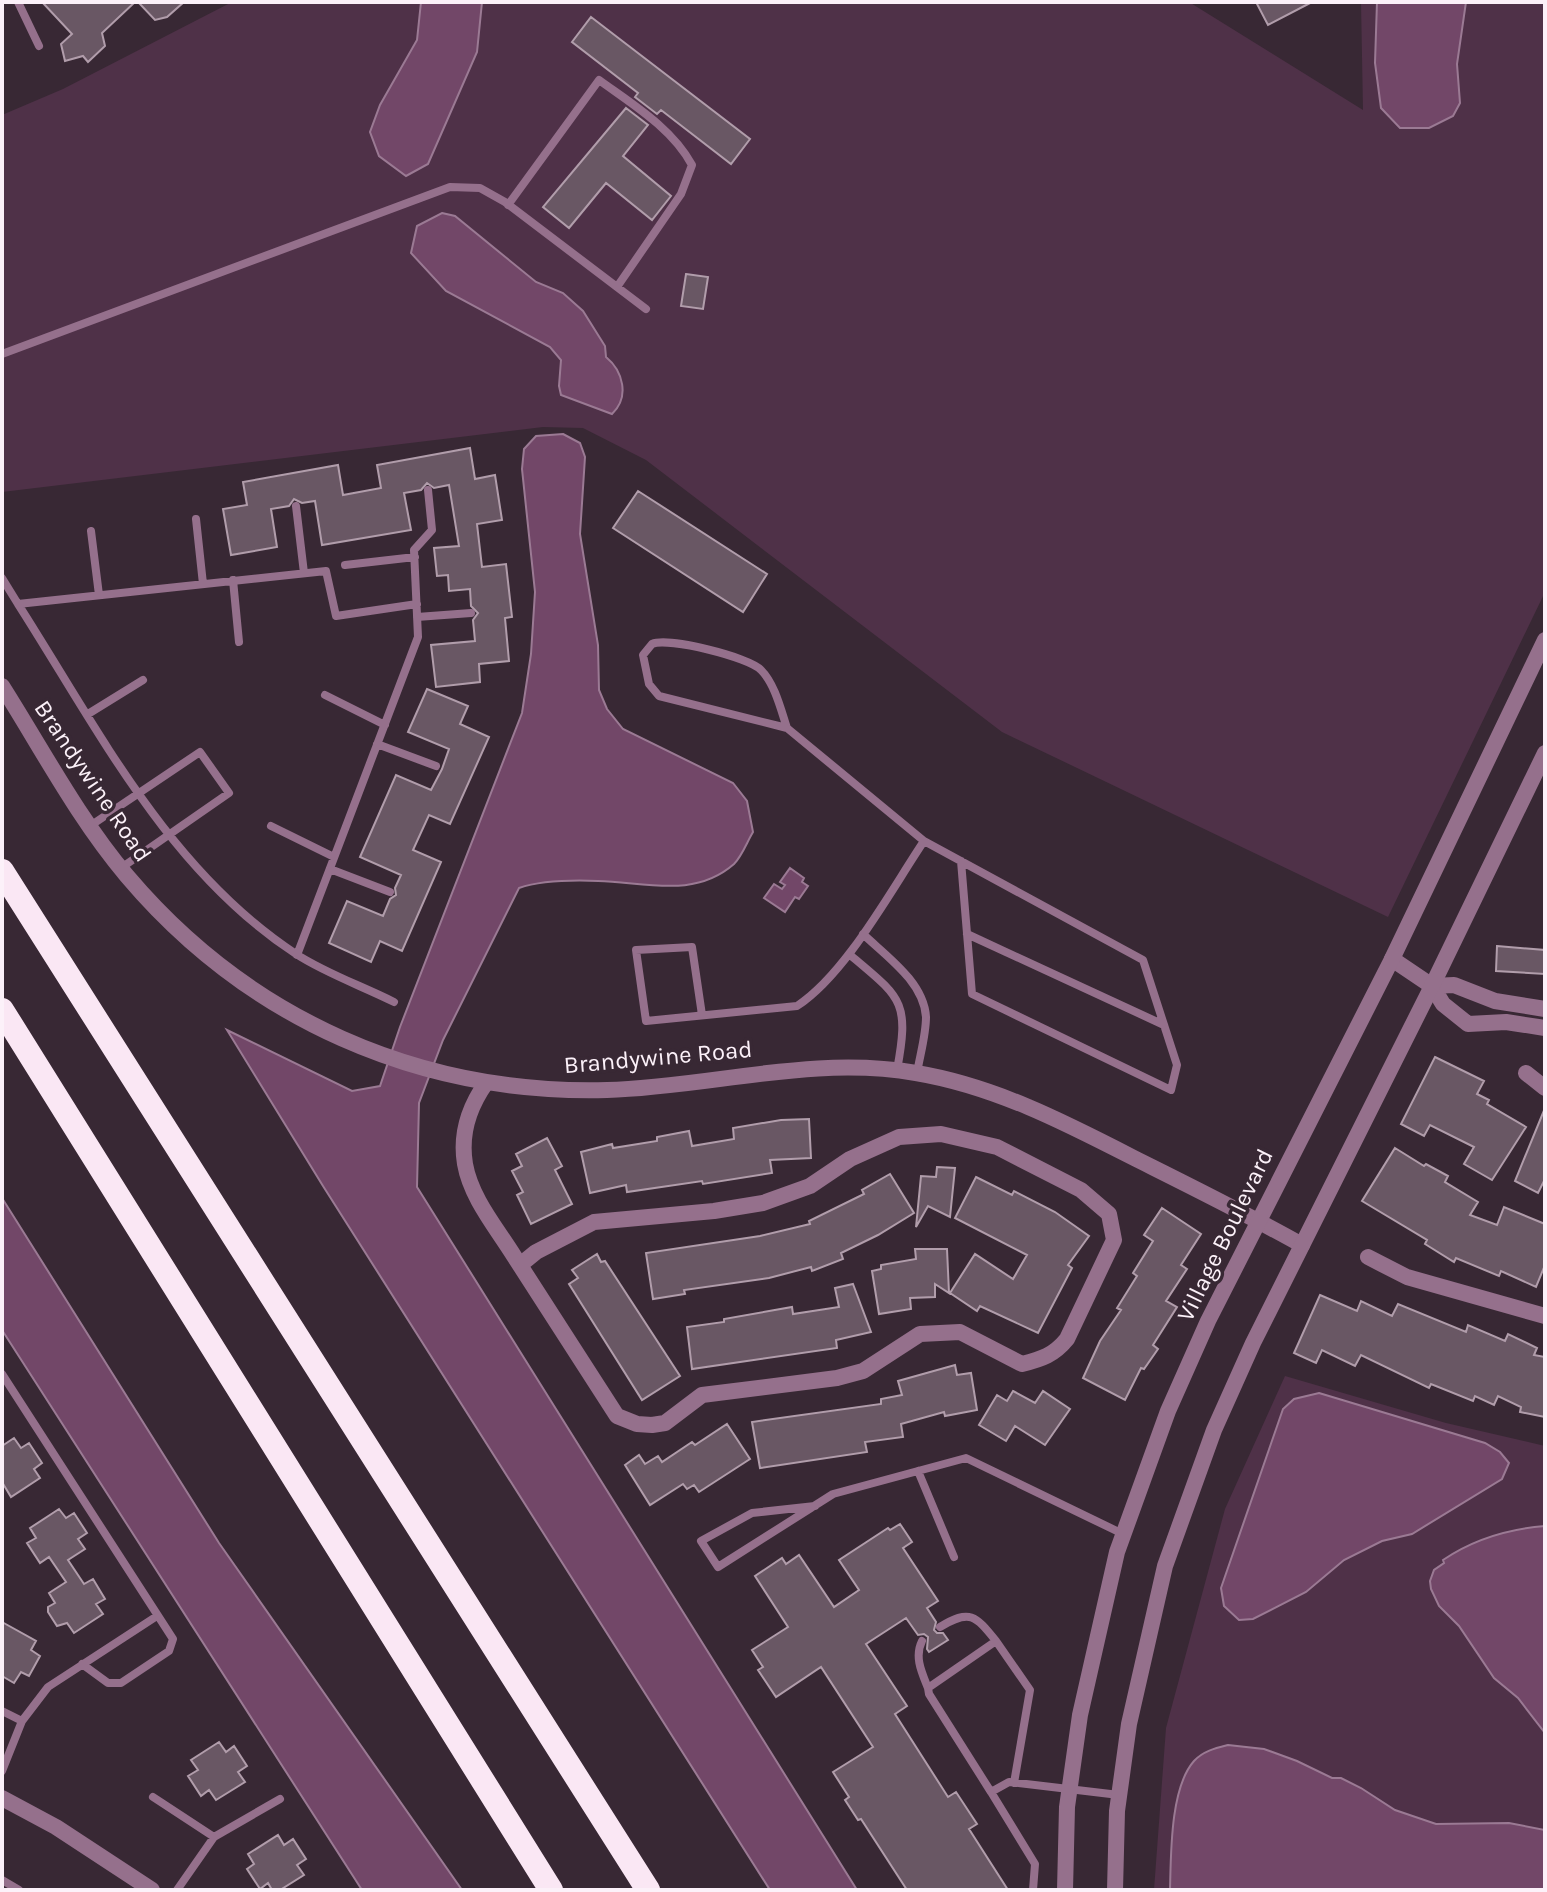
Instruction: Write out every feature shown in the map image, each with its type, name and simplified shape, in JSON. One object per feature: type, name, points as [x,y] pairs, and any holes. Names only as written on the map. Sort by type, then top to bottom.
[{"type":"highway","points":[[2,871],[648,1890]]},
{"type":"highway","points":[[2,1010],[551,1890]]},
{"type":"street","name":"Village Boulevard","points":[[1065,1890],[1069,1790],[1080,1715],[1117,1552],[1168,1411],[1208,1321],[1392,959],[1545,640]]},
{"type":"street","name":"Brandywine Road","points":[[2,686],[90,826],[157,909],[228,973],[310,1024],[387,1058],[486,1083],[563,1090],[611,1090],[795,1068],[917,1073],[975,1087],[1052,1116],[1259,1220],[1302,1245]]},
{"type":"street","points":[[1115,1890],[1119,1795],[1129,1724],[1165,1566],[1214,1430],[1253,1343],[1545,753]]},
{"type":"street","points":[[1392,959],[1432,986],[1443,1004],[1468,1024],[1506,1022],[1545,1028]]},
{"type":"street","points":[[1432,986],[1454,985],[1495,1001],[1545,1009]]},
{"type":"street","points":[[1526,1073],[1545,1088]]},
{"type":"street","points":[[486,1083],[473,1105],[465,1128],[466,1166],[473,1190],[520,1265],[617,1416],[637,1424],[665,1423],[702,1395],[837,1378],[863,1371],[920,1334],[960,1332],[1022,1364],[1046,1358],[1067,1339],[1114,1240],[1109,1214],[1081,1190],[997,1147],[941,1134],[899,1137],[850,1159],[810,1186],[763,1203],[714,1211],[594,1222],[536,1252],[520,1265]]},
{"type":"street","points":[[1368,1257],[1407,1277],[1545,1316]]},
{"type":"street","points":[[2,1798],[56,1827],[152,1890]]},
{"type":"lane","points":[[18,2],[39,46]]},
{"type":"lane","points":[[508,205],[599,80],[633,104],[681,145],[692,165],[681,194],[617,287]]},
{"type":"lane","points":[[2,354],[450,187],[480,188],[508,205],[646,309]]},
{"type":"lane","points":[[297,955],[418,637],[414,550],[432,530],[428,490]]},
{"type":"lane","points":[[296,506],[304,573]]},
{"type":"lane","points":[[196,519],[203,584]]},
{"type":"lane","points":[[91,531],[99,595]]},
{"type":"lane","points":[[345,565],[415,557]]},
{"type":"lane","points":[[18,604],[326,571],[336,616],[417,604]]},
{"type":"lane","points":[[2,578],[138,794],[197,871],[238,911],[297,955],[394,1002]]},
{"type":"lane","points":[[233,580],[239,642]]},
{"type":"lane","points":[[417,617],[471,613]]},
{"type":"lane","points":[[787,728],[764,673],[748,662],[667,642],[652,644],[643,655],[649,684],[659,696],[787,728],[924,841],[961,861],[1143,960],[1177,1065],[1171,1090],[972,994],[961,861]]},
{"type":"lane","points":[[88,714],[143,680]]},
{"type":"lane","points":[[325,695],[385,725]]},
{"type":"lane","points":[[377,744],[436,766]]},
{"type":"lane","points":[[90,826],[200,752],[229,793],[121,868]]},
{"type":"lane","points":[[271,826],[334,857]]},
{"type":"lane","points":[[702,1015],[692,947],[636,950],[646,1021],[797,1006],[849,954],[924,841]]},
{"type":"lane","points":[[330,869],[390,892]]},
{"type":"lane","points":[[863,934],[914,984],[922,1000],[926,1017],[917,1073]]},
{"type":"lane","points":[[967,934],[1164,1025]]},
{"type":"lane","points":[[849,954],[899,1000],[904,1030],[897,1070]]},
{"type":"lane","points":[[2,1374],[173,1639],[169,1651],[121,1683],[108,1683],[82,1664]]},
{"type":"lane","points":[[815,1506],[752,1513],[701,1541],[718,1567],[815,1506],[833,1494],[966,1458],[1124,1534]]},
{"type":"lane","points":[[918,1471],[954,1557]]},
{"type":"lane","points":[[2,1771],[22,1721],[48,1687],[157,1616]]},
{"type":"lane","points":[[940,1627],[959,1616],[970,1617],[983,1625],[1030,1690],[1014,1783]]},
{"type":"lane","points":[[922,1641],[918,1646],[919,1663],[929,1694],[1035,1864],[1033,1890]]},
{"type":"lane","points":[[928,1688],[996,1641]]},
{"type":"lane","points":[[2,1711],[22,1721]]},
{"type":"lane","points":[[991,1792],[1009,1782],[1119,1795]]},
{"type":"lane","points":[[153,1797],[214,1837]]},
{"type":"lane","points":[[177,1890],[214,1837],[280,1799]]},
{"type":"lane","points":[[2,1880],[19,1890]]},
{"type":"shaded area","points":[[232,2],[1189,2],[1363,110],[1361,2],[1545,2],[1545,592],[1388,917],[1002,732],[646,460],[583,428],[543,427],[2,492],[2,115],[63,89]]},
{"type":"shaded area","points":[[421,2],[482,2],[477,52],[428,164],[406,176],[379,156],[370,132],[380,105],[417,40]]},
{"type":"shaded area","points":[[1377,2],[1466,2],[1457,64],[1460,103],[1453,116],[1429,128],[1400,128],[1381,108],[1375,63]]},
{"type":"shaded area","points":[[442,213],[455,216],[536,282],[563,293],[583,311],[605,346],[606,357],[617,369],[622,384],[621,400],[612,414],[561,395],[561,360],[550,347],[446,291],[411,253],[417,226]]},
{"type":"shaded area","points":[[563,434],[580,443],[585,457],[580,534],[598,645],[599,690],[607,709],[623,729],[733,783],[747,801],[753,832],[734,864],[702,882],[669,886],[568,881],[519,888],[443,1040],[419,1103],[417,1187],[857,1890],[770,1890],[227,1030],[352,1091],[380,1086],[522,713],[531,654],[535,592],[522,469],[524,449],[536,436]]},
{"type":"shaded area","points":[[790,868],[804,878],[802,882],[808,886],[799,899],[795,897],[785,912],[764,898],[774,884],[782,889],[785,885],[780,882]]},
{"type":"shaded area","points":[[2,1198],[219,1543],[462,1890],[362,1890],[2,1330]]},
{"type":"shaded area","points":[[1285,1376],[1446,1423],[1545,1446],[1545,1890],[1154,1890],[1166,1728],[1225,1509]]},
{"type":"shaded area","points":[[1319,1393],[1485,1443],[1500,1452],[1509,1463],[1502,1479],[1412,1534],[1382,1541],[1344,1560],[1306,1592],[1253,1619],[1239,1620],[1224,1606],[1221,1588],[1283,1409],[1294,1399]]},
{"type":"shaded area","points":[[1545,1526],[1545,1733],[1518,1698],[1494,1678],[1459,1626],[1439,1606],[1430,1581],[1434,1570],[1444,1563],[1443,1560],[1467,1546],[1505,1533]]},
{"type":"shaded area","points":[[1228,1745],[1264,1749],[1297,1761],[1361,1788],[1395,1810],[1436,1824],[1509,1823],[1545,1830],[1545,1889],[1170,1890],[1173,1822],[1186,1773],[1201,1755]]},
{"type":"building","points":[[42,2],[135,2],[102,33],[105,46],[88,62],[83,56],[65,61],[61,44],[72,34]]},
{"type":"building","points":[[138,2],[184,2],[167,17],[155,20]]},
{"type":"building","points":[[1256,2],[1312,2],[1268,25]]},
{"type":"building","points":[[591,17],[750,139],[731,164],[661,110],[657,114],[635,97],[638,93],[572,42]]},
{"type":"building","points":[[626,108],[648,125],[623,156],[671,196],[652,220],[606,183],[569,228],[543,207]]},
{"type":"building","points":[[686,274],[708,277],[703,309],[681,306]]},
{"type":"building","points":[[470,448],[475,479],[495,475],[502,520],[477,524],[482,567],[506,564],[512,617],[505,618],[509,661],[479,664],[480,682],[436,687],[431,645],[475,641],[473,620],[478,613],[471,606],[470,589],[449,591],[448,575],[437,576],[434,548],[459,546],[449,485],[434,488],[427,483],[421,490],[404,493],[411,530],[322,545],[315,501],[302,503],[294,499],[289,506],[271,509],[277,547],[231,555],[223,509],[247,505],[243,482],[338,465],[343,495],[381,488],[377,465]]},
{"type":"building","points":[[638,491],[767,574],[743,612],[613,528]]},
{"type":"building","points":[[427,689],[468,706],[460,724],[489,737],[450,824],[429,815],[413,850],[441,862],[402,951],[380,941],[371,962],[329,943],[347,901],[383,916],[390,899],[396,895],[395,888],[401,875],[360,857],[396,775],[431,790],[442,769],[449,749],[408,732]]},
{"type":"building","points":[[1497,946],[1545,950],[1545,974],[1496,971]]},
{"type":"building","points":[[1435,1057],[1484,1081],[1477,1094],[1489,1100],[1487,1104],[1526,1127],[1492,1180],[1464,1164],[1474,1147],[1430,1125],[1424,1136],[1401,1124]]},
{"type":"building","points":[[1545,1108],[1545,1179],[1538,1193],[1515,1181]]},
{"type":"building","points":[[809,1119],[811,1158],[770,1160],[772,1173],[627,1192],[626,1185],[590,1193],[581,1152],[612,1144],[613,1148],[657,1141],[657,1137],[689,1131],[692,1146],[734,1139],[733,1128]]},
{"type":"building","points":[[547,1138],[562,1166],[555,1170],[572,1204],[531,1224],[517,1195],[523,1192],[512,1171],[522,1166],[516,1154]]},
{"type":"building","points":[[1395,1148],[1448,1176],[1445,1182],[1478,1202],[1470,1215],[1497,1225],[1504,1207],[1545,1224],[1545,1265],[1536,1287],[1501,1271],[1499,1276],[1456,1258],[1454,1262],[1425,1244],[1427,1240],[1362,1201]]},
{"type":"building","points":[[937,1167],[955,1168],[950,1217],[928,1206],[916,1227],[921,1176],[936,1177]]},
{"type":"building","points":[[890,1174],[914,1213],[841,1253],[843,1259],[812,1271],[811,1267],[769,1278],[684,1290],[685,1294],[653,1299],[646,1253],[760,1236],[810,1224],[809,1221],[864,1194],[862,1190]]},
{"type":"building","points":[[976,1177],[1012,1195],[1014,1191],[1055,1212],[1089,1236],[1068,1265],[1072,1268],[1038,1333],[980,1306],[977,1311],[950,1293],[975,1254],[1013,1279],[1027,1255],[955,1218]]},
{"type":"building","points":[[1162,1208],[1201,1234],[1181,1265],[1187,1269],[1166,1301],[1177,1307],[1153,1345],[1158,1349],[1144,1369],[1141,1368],[1125,1400],[1083,1378],[1100,1341],[1121,1310],[1117,1308],[1137,1276],[1133,1273],[1153,1241],[1144,1235]]},
{"type":"building","points":[[915,1249],[947,1249],[949,1293],[935,1284],[935,1297],[910,1298],[911,1309],[879,1314],[872,1271],[881,1269],[881,1265],[916,1259]]},
{"type":"building","points":[[597,1254],[601,1262],[605,1261],[680,1376],[642,1400],[569,1284],[578,1278],[572,1270]]},
{"type":"building","points":[[853,1284],[871,1332],[836,1340],[837,1348],[692,1369],[687,1327],[792,1307],[793,1314],[839,1307],[835,1288]]},
{"type":"building","points":[[1320,1295],[1357,1311],[1361,1301],[1392,1316],[1398,1304],[1466,1332],[1468,1325],[1505,1341],[1508,1334],[1537,1348],[1534,1355],[1545,1357],[1545,1417],[1520,1412],[1521,1407],[1498,1396],[1494,1405],[1475,1396],[1473,1401],[1431,1384],[1429,1388],[1361,1355],[1355,1366],[1322,1350],[1316,1363],[1294,1353]]},
{"type":"building","points":[[955,1365],[957,1375],[971,1373],[977,1410],[945,1416],[944,1412],[901,1424],[903,1437],[865,1442],[867,1452],[760,1468],[752,1422],[881,1404],[881,1399],[902,1395],[898,1381]]},
{"type":"building","points":[[1013,1391],[1035,1403],[1043,1391],[1070,1409],[1045,1445],[1015,1426],[1006,1441],[979,1425],[997,1395],[1007,1401]]},
{"type":"building","points":[[727,1424],[750,1459],[699,1492],[694,1485],[687,1489],[683,1484],[650,1505],[625,1465],[639,1455],[645,1464],[658,1456],[662,1462]]},
{"type":"building","points":[[14,1438],[21,1448],[29,1443],[42,1463],[34,1469],[40,1478],[11,1497],[2,1482],[2,1446]]},
{"type":"building","points":[[59,1509],[66,1518],[74,1513],[87,1533],[78,1539],[85,1549],[68,1560],[84,1584],[93,1579],[105,1599],[96,1604],[103,1614],[74,1633],[67,1623],[57,1626],[48,1612],[48,1607],[55,1603],[49,1593],[66,1582],[49,1557],[40,1563],[27,1543],[36,1538],[30,1528]]},
{"type":"building","points":[[900,1524],[912,1542],[903,1548],[938,1601],[927,1608],[936,1622],[934,1630],[943,1633],[948,1640],[929,1652],[928,1637],[918,1635],[906,1618],[866,1644],[907,1706],[895,1714],[948,1797],[956,1792],[977,1824],[969,1829],[1008,1890],[907,1890],[845,1800],[849,1797],[833,1772],[873,1747],[821,1667],[776,1697],[758,1670],[763,1667],[752,1650],[788,1627],[755,1576],[782,1558],[786,1564],[799,1555],[834,1607],[859,1590],[839,1560],[888,1528],[890,1530]]},
{"type":"building","points":[[2,1622],[36,1641],[31,1650],[40,1656],[29,1676],[21,1672],[14,1683],[2,1676]]},
{"type":"building","points":[[219,1742],[226,1752],[234,1746],[247,1766],[238,1772],[245,1782],[216,1800],[209,1790],[201,1796],[188,1776],[198,1770],[191,1760]]},
{"type":"building","points":[[278,1835],[284,1845],[293,1839],[306,1859],[297,1865],[304,1875],[280,1890],[272,1890],[268,1883],[260,1889],[247,1869],[254,1864],[248,1854]]}]
